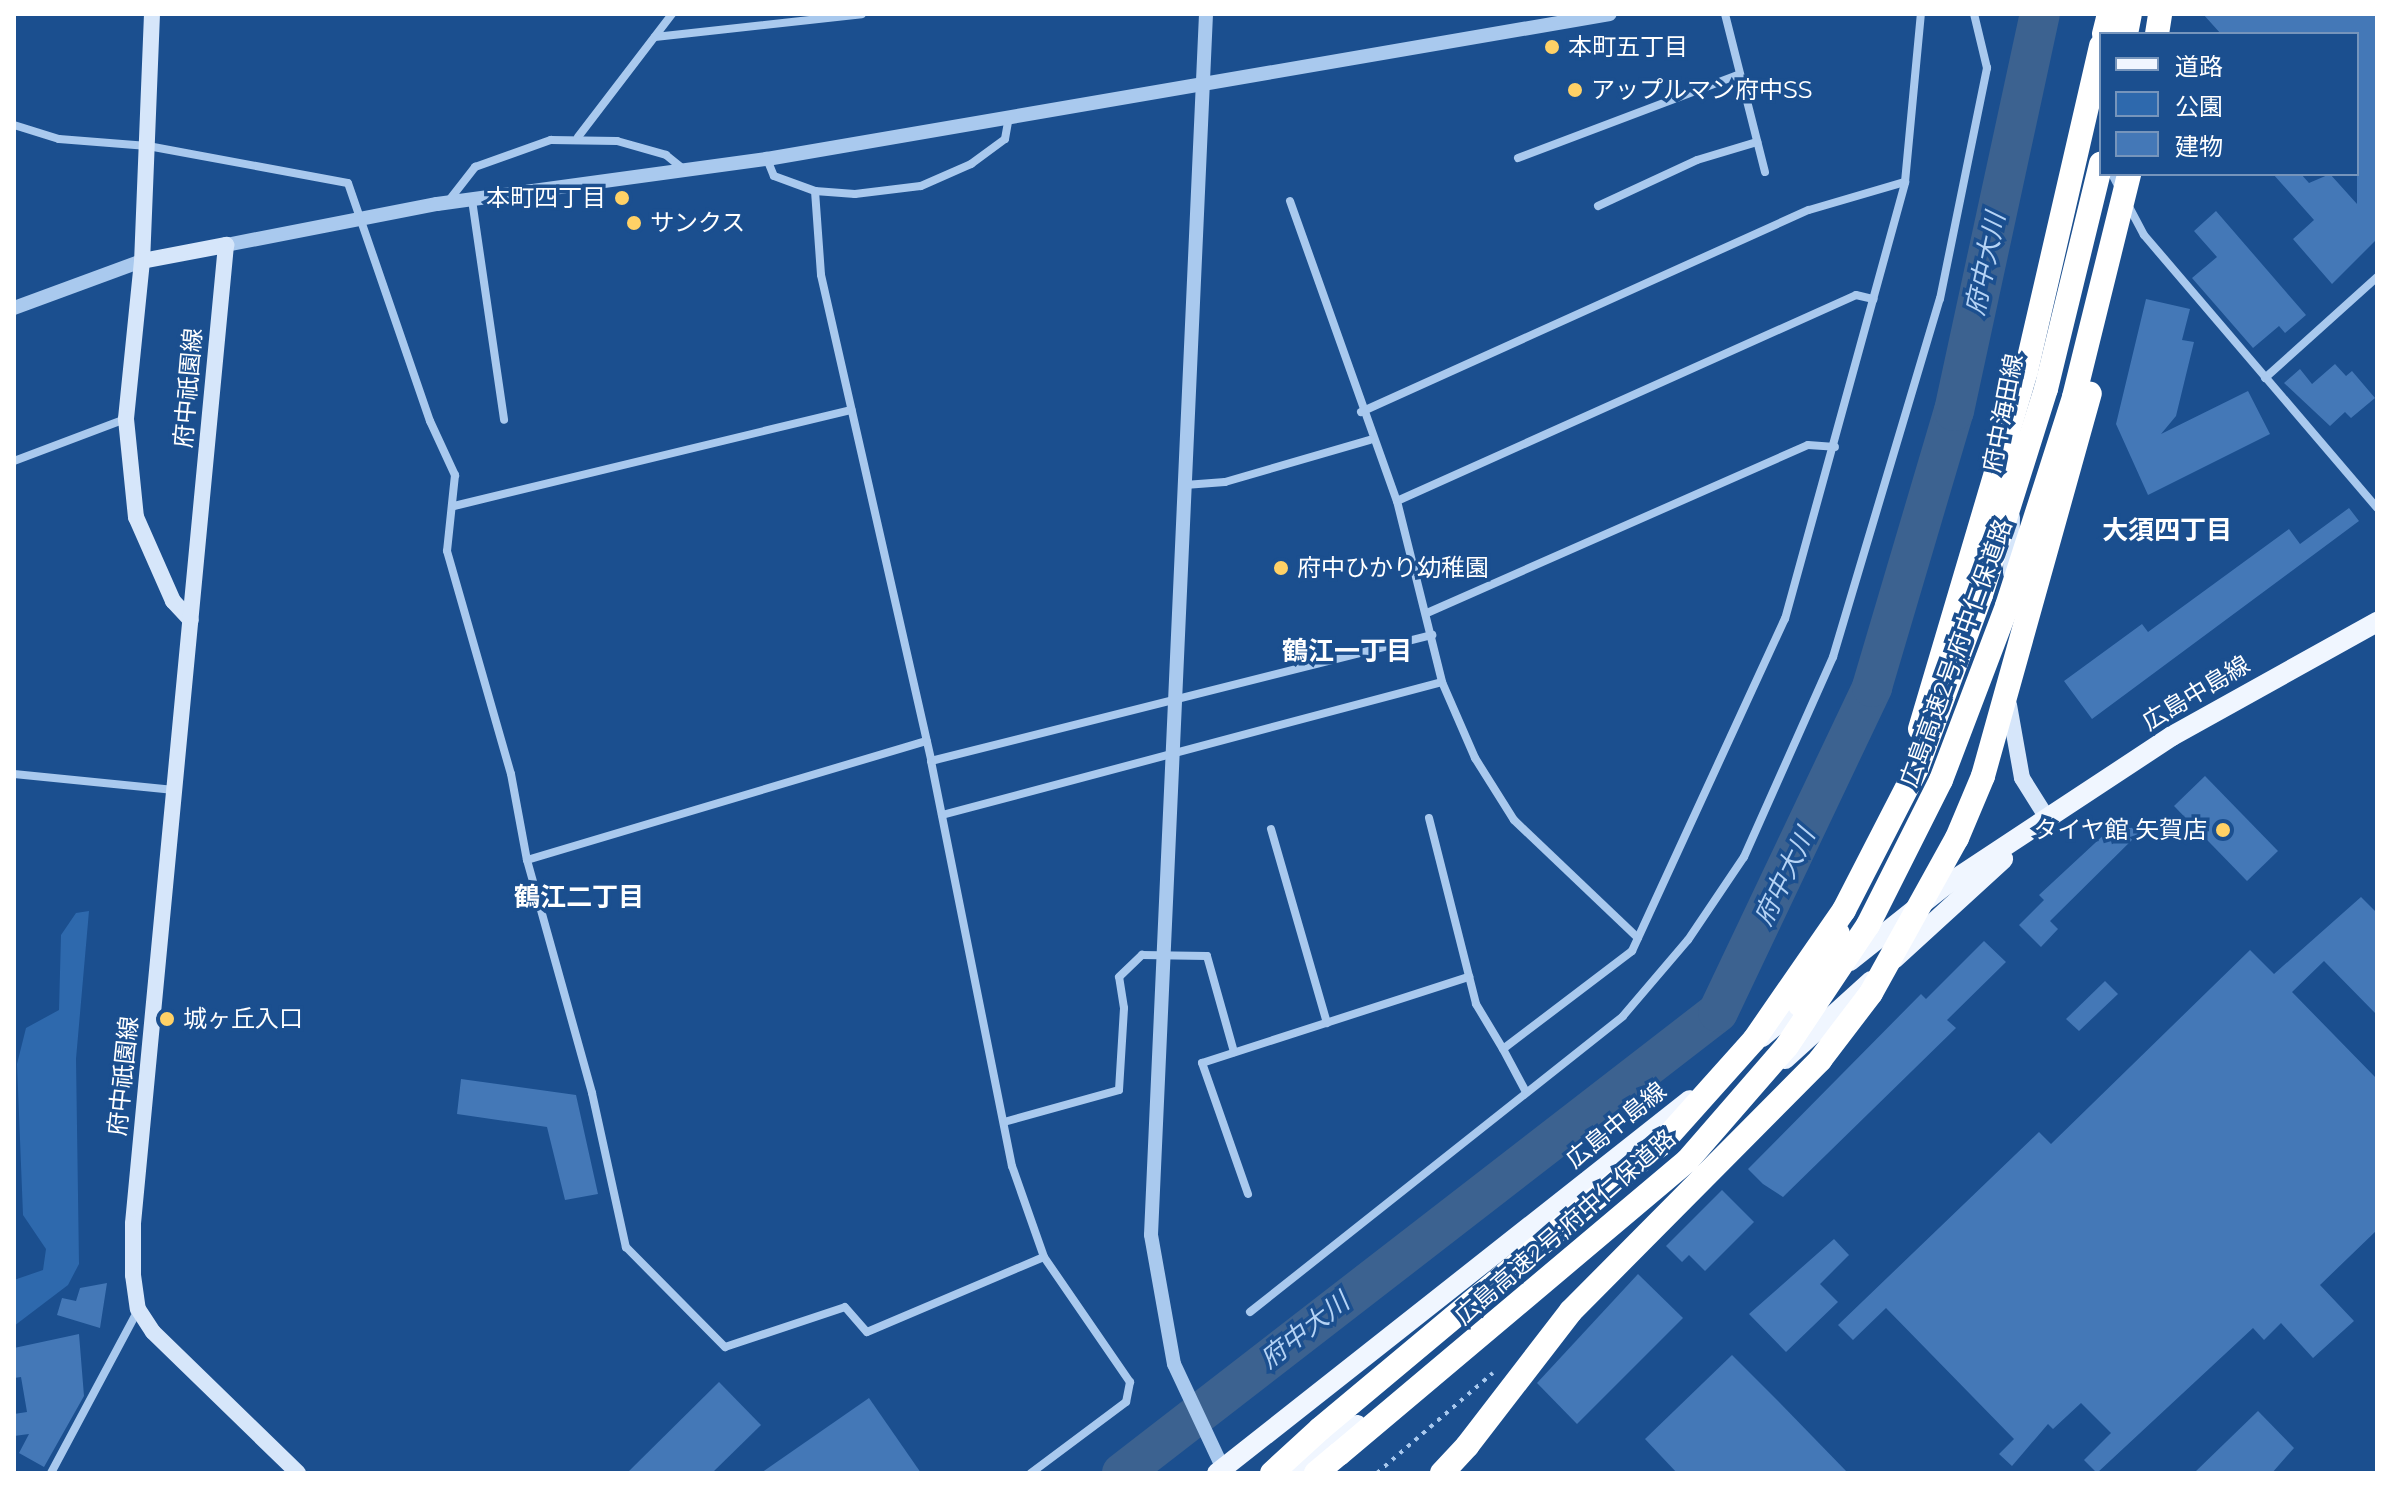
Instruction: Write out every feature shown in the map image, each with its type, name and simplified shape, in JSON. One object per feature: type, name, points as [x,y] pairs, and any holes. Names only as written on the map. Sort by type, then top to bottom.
[{"type":"highway","points":[[1800,1005],[1844,922],[1915,745],[2026,371],[2099,55]]},
{"type":"highway","name":"広島高速2号;府中仁保道路","points":[[1272,1473],[1320,1429],[1660,1145],[1754,1040],[1844,910],[1917,768],[1981,595],[2050,374],[2099,160]]},
{"type":"highway","name":"広島高速2号;府中仁保道路","points":[[1316,1473],[1687,1161],[1787,1046],[1844,963],[1909,849],[1976,694],[2074,397],[2121,217],[2129,176]]},
{"type":"highway","points":[[1442,1473],[1467,1446],[1571,1311],[1849,1025],[1957,838],[1983,776],[2068,487],[2101,346],[2121,217]]},
{"type":"main road","points":[[152,14],[142,261],[126,419],[136,517],[173,601],[191,620]]},
{"type":"main road","name":"府中海田線","points":[[2047,818],[2022,778],[2010,726],[2012,489],[2099,73]]},
{"type":"main road","points":[[142,261],[226,245]]},
{"type":"main road","name":"府中祇園線","points":[[138,1309],[133,1224],[226,245]]},
{"type":"main road","name":"広島中島線","points":[[1221,1472],[1671,1116],[1892,924],[2172,736],[2377,622]]},
{"type":"main road","name":"広島中島線","points":[[1293,1473],[1520,1304],[2047,818]]},
{"type":"main road","points":[[138,1309],[153,1332],[298,1473]]},
{"type":"street","points":[[578,137],[672,14]]},
{"type":"street","points":[[655,37],[862,14]]},
{"type":"street","points":[[1206,14],[1151,1235],[1174,1365],[1221,1472]]},
{"type":"street","points":[[226,245],[446,203],[767,159],[1610,14]]},
{"type":"street","points":[[1725,14],[1765,172]]},
{"type":"street","points":[[1503,1049],[1632,951],[1785,619],[1835,447],[1905,182],[1921,14]]},
{"type":"street","points":[[1250,1312],[1623,1016],[1688,940],[1744,857],[1833,657],[1940,299],[1987,68],[1974,14]]},
{"type":"street","points":[[1518,158],[1740,74]]},
{"type":"street","points":[[767,159],[774,176],[815,191],[855,194],[921,186],[971,164],[1005,139],[1009,117]]},
{"type":"street","points":[[14,125],[59,139],[148,146],[348,183],[364,218],[430,421],[455,475],[447,551],[511,774],[527,860],[592,1093],[626,1247],[725,1347],[845,1307],[867,1332],[1044,1257]]},
{"type":"street","points":[[446,203],[475,167],[578,137],[666,155],[685,170]]},
{"type":"street","points":[[1598,206],[1697,160],[1757,142]]},
{"type":"street","points":[[2113,176],[2144,235],[2377,508]]},
{"type":"street","points":[[1361,412],[1809,210],[1905,182]]},
{"type":"street","points":[[815,191],[821,275],[927,741],[1004,1122],[1044,1257],[1130,1382],[1126,1402],[1031,1473]]},
{"type":"street","points":[[472,200],[504,420]]},
{"type":"street","points":[[1290,201],[1370,440],[1397,501],[1442,682],[1475,758],[1514,820],[1638,938]]},
{"type":"street","points":[[14,308],[142,261]]},
{"type":"street","points":[[2265,378],[2377,277]]},
{"type":"street","points":[[1397,501],[1856,295],[1874,299]]},
{"type":"street","points":[[454,506],[852,410]]},
{"type":"street","points":[[14,461],[126,419]]},
{"type":"street","points":[[1185,485],[1225,482],[1370,440]]},
{"type":"street","points":[[1427,613],[1808,445],[1835,447]]},
{"type":"street","points":[[931,761],[1432,635]]},
{"type":"street","points":[[942,815],[1442,682]]},
{"type":"street","points":[[527,860],[927,741]]},
{"type":"street","points":[[14,774],[174,790]]},
{"type":"street","points":[[1429,818],[1476,1004],[1526,1092]]},
{"type":"street","points":[[1271,829],[1327,1023]]},
{"type":"street","points":[[1004,1122],[1119,1090],[1124,1008],[1119,977],[1129,962],[1163,954],[1207,956],[1234,1052]]},
{"type":"street","points":[[1248,1194],[1202,1063],[1469,977]]},
{"type":"street","points":[[51,1473],[138,1309]]},
{"type":"path","points":[[1377,1473],[1501,1366]]},
{"type":"green space","points":[[89,911],[76,1059],[79,1264],[68,1285],[14,1326],[14,1280],[43,1270],[46,1249],[23,1215],[17,1064],[26,1028],[59,1010],[61,935],[76,913]]},
{"type":"building","points":[[2203,14],[2377,14],[2377,239],[2332,284],[2293,239],[2314,220],[2275,176],[2303,176],[2309,183],[2332,176],[2357,204],[2359,32],[2219,32]]},
{"type":"building","points":[[2216,211],[2306,315],[2285,333],[2279,326],[2253,348],[2192,278],[2217,257],[2194,231]]},
{"type":"building","points":[[2146,299],[2190,309],[2182,340],[2194,342],[2176,416],[2161,434],[2248,391],[2270,434],[2148,495],[2116,424]]},
{"type":"building","points":[[2335,364],[2346,376],[2352,371],[2375,398],[2351,418],[2345,412],[2330,426],[2284,383],[2300,369],[2312,384]]},
{"type":"building","points":[[2349,508],[2359,521],[2092,719],[2064,681],[2142,624],[2148,632],[2289,529],[2300,544]]},
{"type":"building","points":[[2205,776],[2278,851],[2247,881],[2174,806]]},
{"type":"building","points":[[2122,818],[2138,834],[2050,921],[2058,929],[2041,947],[2019,925],[2044,900],[2039,895]]},
{"type":"building","points":[[2361,897],[2377,913],[2377,1015],[2324,961],[2292,992],[2377,1079],[2377,1230],[2320,1285],[2354,1321],[2313,1358],[2281,1323],[2264,1340],[2253,1328],[2097,1473],[2084,1460],[2111,1433],[2081,1403],[2053,1429],[2048,1424],[2012,1466],[1999,1454],[2014,1439],[1886,1308],[1853,1340],[1838,1325],[2039,1132],[2051,1144],[2250,950],[2274,974]]},
{"type":"building","points":[[1984,941],[2006,962],[1947,1020],[1956,1028],[1783,1197],[1763,1184],[1748,1169],[1921,994],[1926,999]]},
{"type":"building","points":[[2105,981],[2118,994],[2079,1031],[2066,1019]]},
{"type":"building","points":[[461,1079],[576,1095],[598,1194],[565,1200],[547,1127],[457,1114]]},
{"type":"building","points":[[1722,1190],[1754,1222],[1705,1271],[1689,1255],[1682,1262],[1666,1246]]},
{"type":"building","points":[[1834,1239],[1849,1255],[1820,1284],[1838,1302],[1786,1352],[1749,1314]]},
{"type":"building","points":[[1638,1274],[1683,1318],[1577,1424],[1537,1383]]},
{"type":"building","points":[[107,1283],[100,1328],[57,1315],[62,1298],[76,1301],[80,1288]]},
{"type":"building","points":[[79,1334],[84,1396],[44,1467],[19,1453],[29,1434],[14,1436],[14,1414],[27,1412],[21,1377],[14,1378],[14,1348]]},
{"type":"building","points":[[1732,1355],[1848,1473],[1677,1473],[1645,1439]]},
{"type":"building","points":[[719,1382],[761,1425],[712,1473],[627,1473]]},
{"type":"building","points":[[869,1398],[921,1473],[761,1473]]},
{"type":"building","points":[[2258,1411],[2294,1448],[2272,1473],[2194,1473]]},
{"type":"waterway","name":"府中大川","points":[[1122,1473],[1718,1012],[1872,687],[1954,411],[2040,14]]},
{"type":"place","name":"本町五丁目","points":[[1552,47]]},
{"type":"place","name":"アップルマン府中SS","points":[[1575,90]]},
{"type":"place","name":"本町四丁目","points":[[622,198]]},
{"type":"place","name":"サンクス","points":[[634,223]]},
{"type":"place","name":"府中ひかり幼稚園","points":[[1281,568]]},
{"type":"place","name":"タイヤ館 矢賀店","points":[[2223,830]]},
{"type":"place","name":"城ヶ丘入口","points":[[167,1019]]},
{"type":"district","name":"大須四丁目","points":[[2167,531]]},
{"type":"district","name":"鶴江一丁目","points":[[1347,652]]},
{"type":"district","name":"鶴江二丁目","points":[[579,898]]}]
